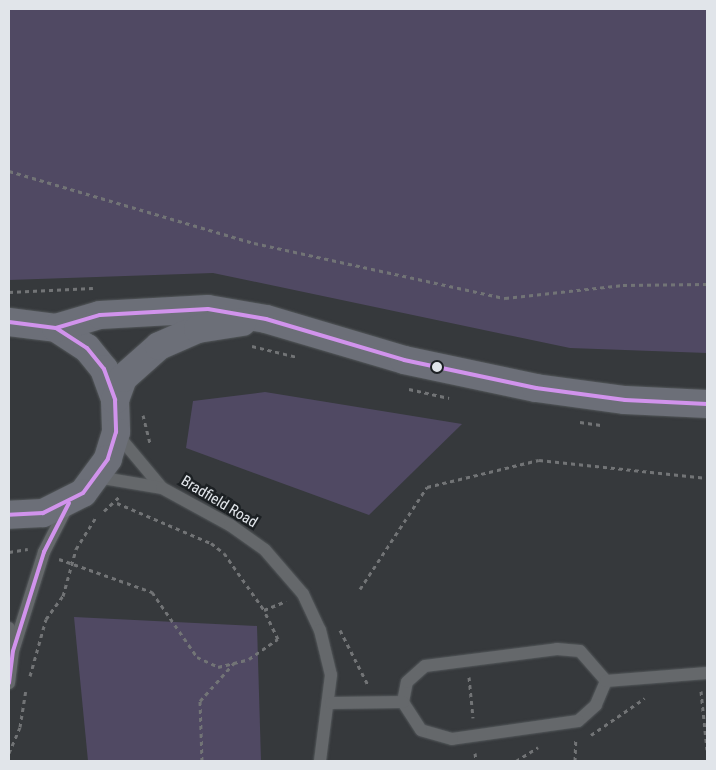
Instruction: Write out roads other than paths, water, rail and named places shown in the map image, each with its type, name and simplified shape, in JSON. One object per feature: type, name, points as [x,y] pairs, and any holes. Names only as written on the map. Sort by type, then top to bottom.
[{"type":"main road","points":[[9,322],[56,328],[100,315],[155,310],[208,309],[266,319],[404,360],[536,388],[625,400],[707,404]]},
{"type":"main road","points":[[115,400],[123,378],[160,346],[198,329],[266,319]]},
{"type":"main road","points":[[9,515],[43,513],[69,503],[97,477],[116,432],[115,400],[104,369],[87,348],[56,328]]},
{"type":"lane","points":[[116,432],[162,488]]},
{"type":"lane","name":"Bradfield Road","points":[[97,477],[162,488],[230,525],[265,550],[302,594],[322,637],[331,675],[331,703],[320,761]]},
{"type":"lane","points":[[9,683],[13,651],[44,552],[69,503]]},
{"type":"lane","points":[[9,628],[13,651]]},
{"type":"lane","points":[[557,648],[580,651],[606,681],[596,705],[578,720],[555,725],[452,739],[436,737],[421,730],[404,702],[407,682],[425,666],[557,648]]},
{"type":"lane","points":[[606,681],[704,678]]},
{"type":"lane","points":[[331,703],[404,702]]}]
